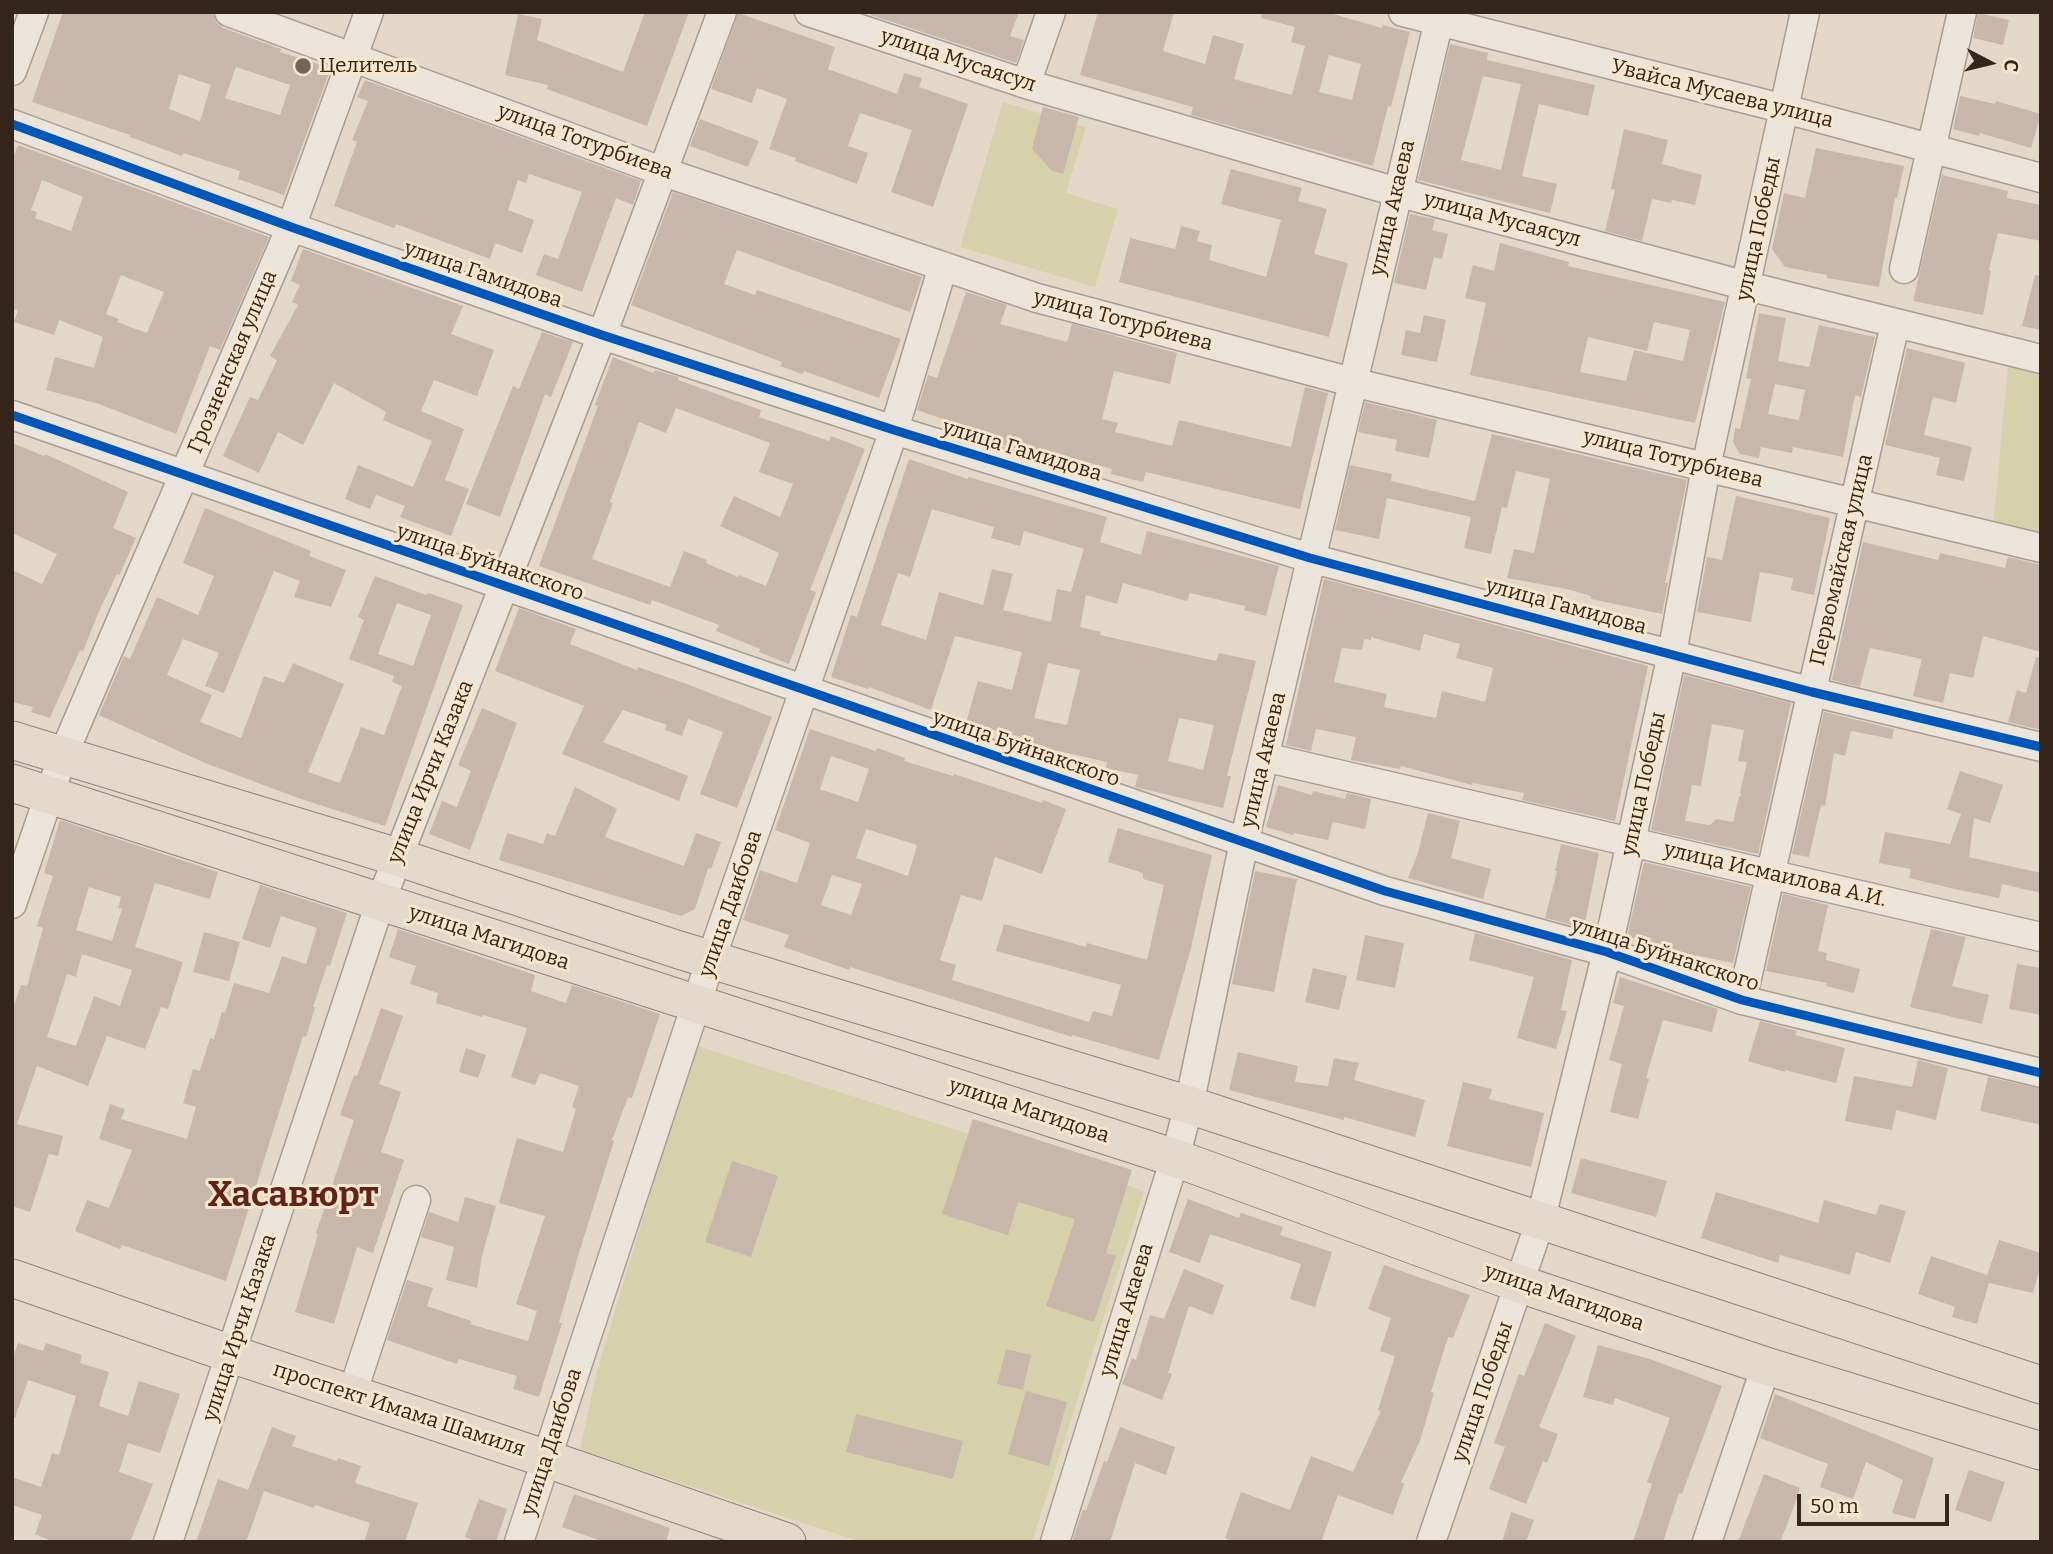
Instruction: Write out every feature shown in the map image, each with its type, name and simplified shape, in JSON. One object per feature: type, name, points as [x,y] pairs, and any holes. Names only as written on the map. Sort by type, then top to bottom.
[{"type":"main road","points":[[12,740],[397,858],[711,959],[1189,1105],[2041,1385]]},
{"type":"main road","name":"улица Магидова","points":[[12,783],[1175,1158],[1520,1284],[1766,1366],[2041,1451]]},
{"type":"main road","name":"проспект Имама Шамиля","points":[[12,1278],[231,1354],[547,1458],[787,1542]]},
{"type":"street","points":[[12,71],[34,12]]},
{"type":"street","name":"улица Тотурбиева","points":[[229,12],[664,172],[1037,298],[1352,382],[2041,548]]},
{"type":"street","name":"Грозненская улица","points":[[12,904],[63,755],[291,227],[369,12]]},
{"type":"street","name":"улица Ирчи Казака","points":[[168,1542],[380,903],[602,335],[722,12]]},
{"type":"street","name":"улица Мусаясул","points":[[809,12],[1026,84],[1397,192],[1747,286],[2041,359]]},
{"type":"street","points":[[1026,84],[1051,12]]},
{"type":"street","name":"Увайса Мусаева улица","points":[[1403,12],[1439,17],[2041,178]]},
{"type":"street","name":"улица Победы","points":[[1431,1542],[1540,1222],[1607,952],[1672,654],[1706,467],[1805,12]]},
{"type":"street","points":[[1904,269],[1962,12]]},
{"type":"street","name":"улица Акаева","points":[[1055,1542],[1175,1158],[1189,1105],[1244,842],[1439,17]]},
{"type":"street","name":"улица Гамидова","points":[[12,124],[291,227],[602,335],[894,430],[1310,558],[1812,692],[2041,747]]},
{"type":"street","name":"улица Даибова","points":[[519,1542],[711,959],[894,430],[943,266]]},
{"type":"street","name":"Первомайская улица","points":[[1742,1000],[1895,324]]},
{"type":"street","name":"улица Буйнакского","points":[[12,415],[1385,891],[1607,952],[1742,1000],[2041,1073]]},
{"type":"street","name":"улица Исмаилова А.И.","points":[[1264,757],[2041,937]]},
{"type":"street","points":[[352,1394],[416,1200]]},
{"type":"street","points":[[1707,1542],[1766,1366]]},
{"type":"shaded area","points":[[1003,102],[1086,127],[1066,193],[1118,209],[1095,287],[960,247]]},
{"type":"shaded area","points":[[2008,365],[2041,372],[2041,540],[1993,529]]},
{"type":"shaded area","points":[[695,1045],[1144,1191],[1032,1542],[861,1542],[580,1450],[597,1371]]},
{"type":"building","points":[[63,12],[208,12],[213,14],[216,22],[223,28],[281,49],[280,52],[331,68],[284,195],[238,179],[240,171],[183,153],[182,156],[130,135],[32,102]],"holes":[[[236,67],[290,85],[280,115],[225,98]],[[179,74],[211,85],[200,121],[169,109]]]},
{"type":"building","points":[[645,12],[689,12],[647,126],[547,89],[548,85],[505,75],[518,14],[542,19],[537,40],[623,72]]},
{"type":"building","points":[[871,12],[1019,12],[1010,36],[1024,40],[1016,63],[871,15]]},
{"type":"building","points":[[1098,12],[1174,12],[1163,51],[1205,64],[1213,35],[1244,44],[1234,79],[1292,95],[1305,46],[1291,42],[1295,27],[1261,18],[1261,12],[1326,12],[1382,28],[1383,25],[1410,32],[1373,166],[1191,115],[1193,107],[1080,75]],"holes":[[[1329,55],[1361,64],[1352,100],[1319,92]]]},
{"type":"building","points":[[738,13],[835,47],[828,69],[897,94],[904,73],[922,78],[919,87],[968,104],[933,207],[891,192],[912,130],[860,113],[848,146],[868,153],[857,184],[769,149],[787,99],[757,88],[752,103],[711,89]]},
{"type":"building","points":[[1978,13],[2009,20],[2003,45],[1973,38]]},
{"type":"building","points":[[1450,44],[1488,53],[1487,60],[1595,85],[1588,116],[1539,104],[1522,176],[1557,184],[1550,213],[1418,180]],"holes":[[[1483,76],[1521,84],[1501,170],[1461,160]]]},
{"type":"building","points":[[365,80],[641,181],[633,205],[616,198],[582,292],[536,275],[544,254],[558,259],[582,192],[529,174],[526,183],[518,180],[508,210],[534,220],[522,253],[495,243],[490,259],[396,224],[394,228],[334,206],[357,142],[352,140],[368,101],[357,97]]},
{"type":"building","points":[[1960,96],[1995,104],[1996,101],[2041,114],[2031,148],[1980,133],[1979,136],[1953,129]]},
{"type":"building","points":[[1043,107],[1079,117],[1063,174],[1051,170],[1032,149]]},
{"type":"building","points":[[700,119],[759,141],[748,167],[690,146]]},
{"type":"building","points":[[1624,129],[1668,140],[1662,164],[1702,175],[1695,205],[1652,199],[1642,241],[1605,231],[1615,190],[1611,189]]},
{"type":"building","points":[[18,145],[269,237],[220,350],[210,346],[176,434],[99,404],[46,390],[55,357],[94,368],[103,337],[59,320],[54,335],[14,322],[18,310],[12,309],[12,160]],"holes":[[[42,180],[83,197],[71,231],[35,218],[37,212],[31,210]],[[121,275],[164,292],[147,333],[117,322],[119,319],[106,314]]]},
{"type":"building","points":[[1816,148],[1904,166],[1895,198],[1879,287],[1785,267],[1772,249],[1784,193],[1805,198]]},
{"type":"building","points":[[1231,169],[1302,188],[1298,201],[1327,209],[1314,254],[1348,263],[1329,337],[1119,282],[1130,238],[1175,249],[1181,226],[1200,231],[1197,241],[1212,245],[1209,260],[1266,277],[1281,220],[1221,204]]},
{"type":"building","points":[[1942,175],[2008,191],[2007,198],[2041,205],[2041,241],[1998,233],[1989,270],[1991,271],[1983,315],[1913,301]]},
{"type":"building","points":[[673,192],[922,277],[910,312],[737,250],[724,284],[755,295],[757,290],[901,339],[879,398],[804,371],[802,374],[780,366],[782,362],[631,305]]},
{"type":"building","points":[[1410,214],[1435,219],[1432,230],[1448,234],[1442,259],[1434,257],[1426,290],[1394,283]]},
{"type":"building","points":[[1500,243],[1569,262],[1568,266],[1725,302],[1695,423],[1470,375],[1486,303],[1465,298],[1473,265],[1494,271]],"holes":[[[1654,322],[1690,330],[1683,361],[1634,350],[1626,381],[1580,372],[1588,337],[1647,351]]]},
{"type":"building","points":[[303,249],[463,306],[451,334],[494,350],[477,396],[434,380],[421,411],[464,429],[445,480],[469,489],[451,536],[400,517],[405,506],[376,495],[370,509],[345,499],[358,465],[413,487],[432,441],[383,420],[386,412],[334,383],[303,445],[278,432],[259,473],[223,456],[250,397],[258,400],[277,360],[270,356],[298,305],[292,302],[300,285],[291,281]]},
{"type":"building","points":[[2035,275],[2041,276],[2041,330],[2022,326]]},
{"type":"building","points":[[966,292],[1007,305],[1000,324],[1067,342],[1072,324],[1177,353],[1170,384],[1114,371],[1102,419],[1118,423],[1115,432],[1172,446],[1179,420],[1291,447],[1305,387],[1328,393],[1300,509],[1146,472],[1143,482],[1111,474],[1112,469],[1058,454],[1056,459],[1007,446],[965,432],[966,427],[917,410],[928,375],[937,378]]},
{"type":"building","points":[[1759,313],[1786,318],[1778,361],[1809,367],[1819,325],[1875,337],[1861,397],[1855,395],[1843,457],[1793,447],[1792,453],[1761,447],[1759,458],[1740,454],[1733,442],[1735,428],[1740,429],[1751,379],[1746,378]],"holes":[[[1775,384],[1805,390],[1799,420],[1768,414]]]},
{"type":"building","points":[[1424,315],[1446,320],[1437,362],[1401,355],[1406,330],[1420,333]]},
{"type":"building","points":[[542,332],[573,342],[551,397],[545,394],[500,517],[466,504],[513,386],[519,389]]},
{"type":"building","points":[[1907,348],[1965,363],[1956,403],[1933,397],[1924,435],[1972,447],[1964,481],[1936,475],[1940,458],[1885,445]]},
{"type":"building","points":[[613,357],[653,373],[655,370],[678,377],[678,380],[761,410],[759,417],[829,441],[831,436],[865,449],[810,590],[816,592],[789,664],[716,631],[719,625],[652,600],[650,605],[539,566],[598,406],[595,405]],"holes":[[[676,408],[770,443],[759,472],[793,484],[780,517],[734,496],[720,526],[779,553],[766,586],[739,575],[738,577],[684,551],[670,587],[592,559],[639,422],[666,433]]]},
{"type":"building","points":[[1365,402],[1437,420],[1429,458],[1395,451],[1397,440],[1358,432]]},
{"type":"building","points":[[1492,434],[1687,480],[1665,583],[1668,583],[1662,614],[1591,599],[1591,596],[1567,589],[1507,578],[1514,549],[1534,553],[1550,479],[1516,471],[1507,508],[1502,507],[1491,554],[1464,548],[1471,517],[1387,498],[1379,539],[1335,530],[1350,465],[1392,474],[1391,481],[1475,501]]},
{"type":"building","points":[[12,443],[44,456],[45,454],[128,492],[113,528],[136,538],[99,611],[83,651],[80,650],[50,718],[31,712],[33,707],[12,702],[12,570],[42,584],[57,554],[12,533]]},
{"type":"building","points":[[909,459],[968,479],[1107,517],[1100,542],[1141,555],[1147,531],[1279,566],[1266,616],[1244,610],[1245,606],[1190,593],[1187,601],[1123,583],[1117,604],[1086,595],[1080,627],[1101,632],[1100,635],[1216,661],[1219,653],[1256,661],[1227,776],[1231,776],[1223,808],[1135,787],[1138,775],[1106,768],[1107,762],[1032,745],[1033,740],[966,723],[978,681],[1012,690],[1022,652],[955,636],[931,710],[869,687],[868,689],[831,677],[851,615],[857,617]],"holes":[[[932,509],[994,527],[991,538],[1020,546],[1024,531],[1084,549],[1071,592],[1057,589],[1051,622],[1003,610],[1013,574],[992,569],[983,605],[939,592],[926,640],[881,625],[898,573],[910,577]],[[1048,663],[1080,670],[1067,725],[1034,718]],[[1179,718],[1214,725],[1203,770],[1168,761]]]},
{"type":"building","points":[[1736,496],[1830,518],[1814,595],[1791,590],[1793,578],[1760,572],[1751,622],[1697,612],[1707,557],[1722,560]]},
{"type":"building","points":[[205,508],[311,551],[309,556],[346,570],[331,607],[294,597],[300,581],[274,571],[224,693],[205,686],[219,653],[183,639],[167,675],[212,695],[200,722],[241,738],[264,676],[284,683],[293,663],[344,684],[308,772],[340,783],[361,727],[384,735],[402,686],[392,682],[394,676],[349,659],[364,620],[358,617],[375,576],[463,605],[385,826],[298,798],[205,763],[99,715],[124,656],[130,659],[157,597],[198,615],[214,576],[183,563]],"holes":[[[397,603],[431,615],[413,666],[378,654]]]},
{"type":"building","points":[[1863,542],[1938,560],[1940,553],[2005,568],[2008,557],[2041,565],[2041,652],[1983,636],[1973,678],[1950,673],[1943,703],[1913,696],[1922,659],[1870,648],[1860,687],[1832,680]]},
{"type":"building","points":[[1324,579],[1648,666],[1615,821],[1522,800],[1524,793],[1473,783],[1472,785],[1401,766],[1400,769],[1351,760],[1356,737],[1316,729],[1311,751],[1286,745]],"holes":[[[1424,634],[1460,644],[1456,658],[1493,668],[1485,702],[1442,691],[1436,718],[1384,707],[1387,694],[1334,682],[1342,648],[1362,650],[1364,639],[1371,640],[1371,637],[1420,651]]]},
{"type":"building","points":[[519,608],[576,629],[570,644],[772,717],[737,808],[700,794],[723,732],[688,719],[682,736],[665,730],[667,725],[623,710],[603,742],[688,776],[679,801],[562,754],[584,706],[495,671]]},
{"type":"building","points":[[2036,657],[2041,658],[2041,730],[2008,722],[2017,690],[2026,693]]},
{"type":"building","points":[[1684,675],[1791,703],[1758,854],[1651,830]],"holes":[[[1712,724],[1744,730],[1738,761],[1747,762],[1740,793],[1742,794],[1733,822],[1716,819],[1710,825],[1685,821],[1692,785],[1701,786]]]},
{"type":"building","points":[[482,708],[517,723],[470,850],[429,834],[442,801],[457,807],[471,771],[458,765]]},
{"type":"building","points":[[1824,712],[1894,729],[1892,739],[1851,731],[1845,756],[1834,753],[1825,806],[1821,805],[1809,857],[1792,854]]},
{"type":"building","points":[[810,729],[876,751],[877,748],[905,758],[904,761],[1066,809],[1042,874],[995,857],[982,901],[961,895],[940,960],[956,965],[952,980],[1089,1022],[1093,1011],[1112,1016],[1121,985],[996,951],[1004,924],[1086,947],[1087,943],[1147,960],[1164,885],[1143,879],[1143,873],[1108,862],[1118,828],[1212,855],[1191,948],[1159,1060],[1072,1037],[850,967],[849,970],[784,947],[789,935],[743,920],[760,870],[797,883],[810,843],[775,830]],"holes":[[[831,756],[869,769],[858,802],[820,789]],[[866,829],[917,845],[908,876],[856,858]],[[832,875],[862,884],[851,915],[821,905]]]},
{"type":"building","points":[[1960,771],[2003,785],[1990,823],[1974,818],[1969,857],[2041,873],[2041,893],[2002,884],[1999,898],[1909,878],[1911,869],[1879,863],[1885,832],[1950,844],[1961,814],[1947,809]]},
{"type":"building","points":[[1278,785],[1312,795],[1313,791],[1345,799],[1347,793],[1371,799],[1365,829],[1333,822],[1328,840],[1294,833],[1293,835],[1266,827]]},
{"type":"building","points":[[575,787],[617,809],[605,837],[684,866],[696,833],[721,842],[711,869],[708,868],[695,909],[681,916],[499,860],[507,833],[543,844],[547,833],[555,836]]},
{"type":"building","points":[[1428,813],[1460,821],[1451,858],[1491,869],[1483,899],[1408,878],[1418,853]]},
{"type":"building","points":[[60,820],[218,872],[210,899],[155,883],[135,947],[183,962],[168,1009],[161,1007],[145,1049],[107,1036],[88,1086],[37,1066],[17,1124],[63,1136],[58,1156],[49,1154],[30,1212],[12,1206],[12,1011],[21,985],[27,986],[43,928],[37,926],[53,876],[44,873]],"holes":[[[89,887],[121,897],[118,908],[122,909],[112,941],[76,930]],[[82,954],[132,970],[120,1006],[94,996],[76,1046],[47,1037],[67,974],[76,977]]]},
{"type":"building","points":[[1561,844],[1599,853],[1584,928],[1545,918]]},
{"type":"building","points":[[1644,862],[1751,887],[1733,963],[1666,949],[1667,945],[1627,937]]},
{"type":"building","points":[[1255,871],[1297,879],[1274,992],[1232,984]]},
{"type":"building","points":[[260,885],[347,913],[313,1007],[306,1037],[303,1036],[226,1281],[122,1245],[120,1249],[75,1231],[87,1200],[109,1208],[132,1150],[99,1139],[110,1104],[125,1109],[121,1119],[187,1139],[196,1107],[183,1103],[193,1069],[200,1071],[210,1038],[214,1039],[234,983],[269,993],[282,956],[306,964],[317,928],[281,916],[270,948],[242,939]]},
{"type":"building","points":[[1783,894],[1828,905],[1818,951],[1827,953],[1826,960],[1860,969],[1854,993],[1826,986],[1827,983],[1766,971]]},
{"type":"building","points":[[398,929],[535,975],[531,991],[566,1003],[572,985],[660,1014],[632,1098],[628,1097],[612,1140],[614,1141],[539,1397],[513,1389],[517,1376],[459,1359],[457,1364],[387,1340],[407,1280],[433,1288],[427,1306],[471,1321],[470,1324],[528,1341],[537,1311],[516,1304],[545,1216],[499,1203],[517,1138],[563,1152],[576,1109],[572,1107],[579,1086],[540,1073],[535,1085],[511,1077],[527,1028],[436,1003],[438,993],[410,984],[416,966],[389,957]]},
{"type":"building","points":[[1931,929],[1966,937],[1952,986],[1989,995],[1982,1024],[1910,1007]]},
{"type":"building","points":[[204,932],[240,942],[229,981],[193,972]]},
{"type":"building","points":[[1475,933],[1572,960],[1561,1010],[1567,1011],[1556,1049],[1517,1038],[1534,977],[1469,960]]},
{"type":"building","points":[[1365,935],[1404,943],[1395,988],[1356,980]]},
{"type":"building","points":[[2017,964],[2041,968],[2041,1015],[2009,1009]]},
{"type":"building","points":[[1313,968],[1347,976],[1339,1010],[1305,1002]]},
{"type":"building","points":[[1620,977],[1718,1009],[1712,1032],[1663,1020],[1646,1078],[1649,1079],[1638,1119],[1610,1112],[1622,1064],[1609,1060],[1624,1006],[1613,1003]]},
{"type":"building","points":[[381,1008],[403,1016],[379,1084],[401,1092],[381,1152],[404,1160],[373,1253],[357,1247],[334,1324],[295,1312],[318,1234],[316,1233],[354,1120],[340,1115]]},
{"type":"building","points":[[1760,1021],[1797,1031],[1795,1035],[1845,1048],[1836,1083],[1748,1061]]},
{"type":"building","points":[[466,1048],[486,1055],[478,1078],[459,1072]]},
{"type":"building","points":[[1238,1052],[1298,1066],[1295,1082],[1328,1086],[1334,1058],[1359,1063],[1354,1080],[1425,1100],[1415,1137],[1229,1090]]},
{"type":"building","points":[[1918,1060],[1948,1068],[1936,1120],[1896,1110],[1892,1130],[1845,1121],[1854,1076],[1912,1087]]},
{"type":"building","points":[[1988,1077],[2041,1089],[2041,1125],[1980,1111]]},
{"type":"building","points":[[1463,1082],[1492,1089],[1489,1099],[1544,1113],[1531,1167],[1447,1146]]},
{"type":"building","points":[[973,1119],[1132,1170],[1106,1253],[1116,1256],[1094,1322],[1046,1306],[1075,1219],[1018,1202],[1008,1235],[942,1214]]},
{"type":"building","points":[[1581,1158],[1667,1181],[1656,1217],[1571,1193]]},
{"type":"building","points":[[732,1161],[778,1176],[751,1257],[705,1242]]},
{"type":"building","points":[[1716,1192],[1818,1223],[1824,1200],[1876,1215],[1880,1204],[1906,1211],[1890,1263],[1856,1252],[1850,1275],[1780,1255],[1778,1263],[1701,1238]]},
{"type":"building","points":[[465,1197],[496,1206],[482,1256],[477,1288],[446,1280],[454,1247],[421,1237],[429,1212],[458,1222]]},
{"type":"building","points":[[1188,1199],[1239,1218],[1241,1213],[1283,1227],[1280,1235],[1332,1252],[1315,1307],[1290,1299],[1301,1264],[1210,1234],[1200,1263],[1169,1252]]},
{"type":"building","points":[[1999,1240],[2041,1253],[2041,1264],[2033,1293],[1989,1283],[1977,1324],[1952,1317],[1955,1307],[1918,1294],[1931,1256],[1987,1275]]},
{"type":"building","points":[[1384,1265],[1470,1295],[1453,1338],[1448,1337],[1431,1392],[1434,1393],[1420,1441],[1401,1482],[1404,1484],[1393,1515],[1338,1495],[1321,1542],[1236,1542],[1225,1538],[1241,1492],[1290,1510],[1311,1456],[1353,1472],[1381,1411],[1378,1410],[1395,1356],[1380,1351],[1391,1318],[1368,1309]]},
{"type":"building","points":[[1184,1269],[1224,1285],[1213,1315],[1189,1306],[1168,1373],[1172,1374],[1162,1400],[1122,1384],[1132,1358],[1136,1360],[1150,1315],[1164,1319]]},
{"type":"building","points":[[1545,1323],[1576,1336],[1539,1427],[1558,1434],[1547,1463],[1543,1461],[1526,1504],[1489,1489],[1505,1447],[1494,1443],[1519,1374],[1524,1376]]},
{"type":"building","points":[[18,1343],[43,1351],[46,1343],[82,1355],[80,1363],[109,1372],[99,1406],[128,1416],[139,1381],[180,1394],[160,1453],[128,1443],[119,1472],[153,1484],[130,1542],[54,1542],[35,1534],[42,1515],[12,1505],[12,1477],[41,1487],[52,1453],[59,1455],[76,1396],[28,1380],[15,1418],[12,1418],[12,1360]]},
{"type":"building","points":[[1598,1345],[1650,1359],[1722,1386],[1682,1494],[1679,1493],[1663,1542],[1633,1542],[1652,1484],[1647,1482],[1670,1418],[1615,1398],[1613,1405],[1583,1397]]},
{"type":"building","points":[[1006,1349],[1031,1355],[1023,1390],[997,1384]]},
{"type":"building","points":[[1026,1391],[1067,1402],[1049,1466],[1008,1454]]},
{"type":"building","points":[[1775,1394],[1934,1458],[1915,1519],[1892,1513],[1903,1480],[1866,1462],[1853,1499],[1820,1487],[1828,1464],[1760,1438]]},
{"type":"building","points":[[856,1414],[963,1441],[953,1479],[846,1452]]},
{"type":"building","points":[[272,1427],[296,1436],[292,1446],[361,1466],[355,1483],[418,1503],[405,1542],[364,1542],[370,1523],[264,1491],[246,1542],[196,1542],[218,1479],[248,1490]]},
{"type":"building","points":[[1120,1427],[1175,1447],[1166,1475],[1135,1463],[1110,1542],[1072,1542],[1083,1509],[1086,1511]]},
{"type":"building","points":[[1969,1470],[2005,1482],[1991,1522],[1955,1510]]},
{"type":"building","points":[[1764,1474],[1800,1488],[1792,1512],[1780,1542],[1738,1542]]},
{"type":"building","points":[[574,1494],[670,1528],[666,1542],[604,1542],[562,1527]]},
{"type":"building","points":[[479,1499],[507,1509],[496,1542],[478,1542],[465,1537]]},
{"type":"building","points":[[1511,1512],[1534,1520],[1526,1542],[1502,1542]]},
{"type":"cycle path","points":[[12,124],[291,227],[602,335],[894,430],[1310,558],[1812,692],[2041,747]]},
{"type":"cycle path","points":[[12,415],[1385,891],[1607,952],[1742,1000],[2041,1073]]},
{"type":"place","name":"Целитель","points":[[303,66]]},
{"type":"district","name":"Хасавюрт","points":[[293,1196]]}]
